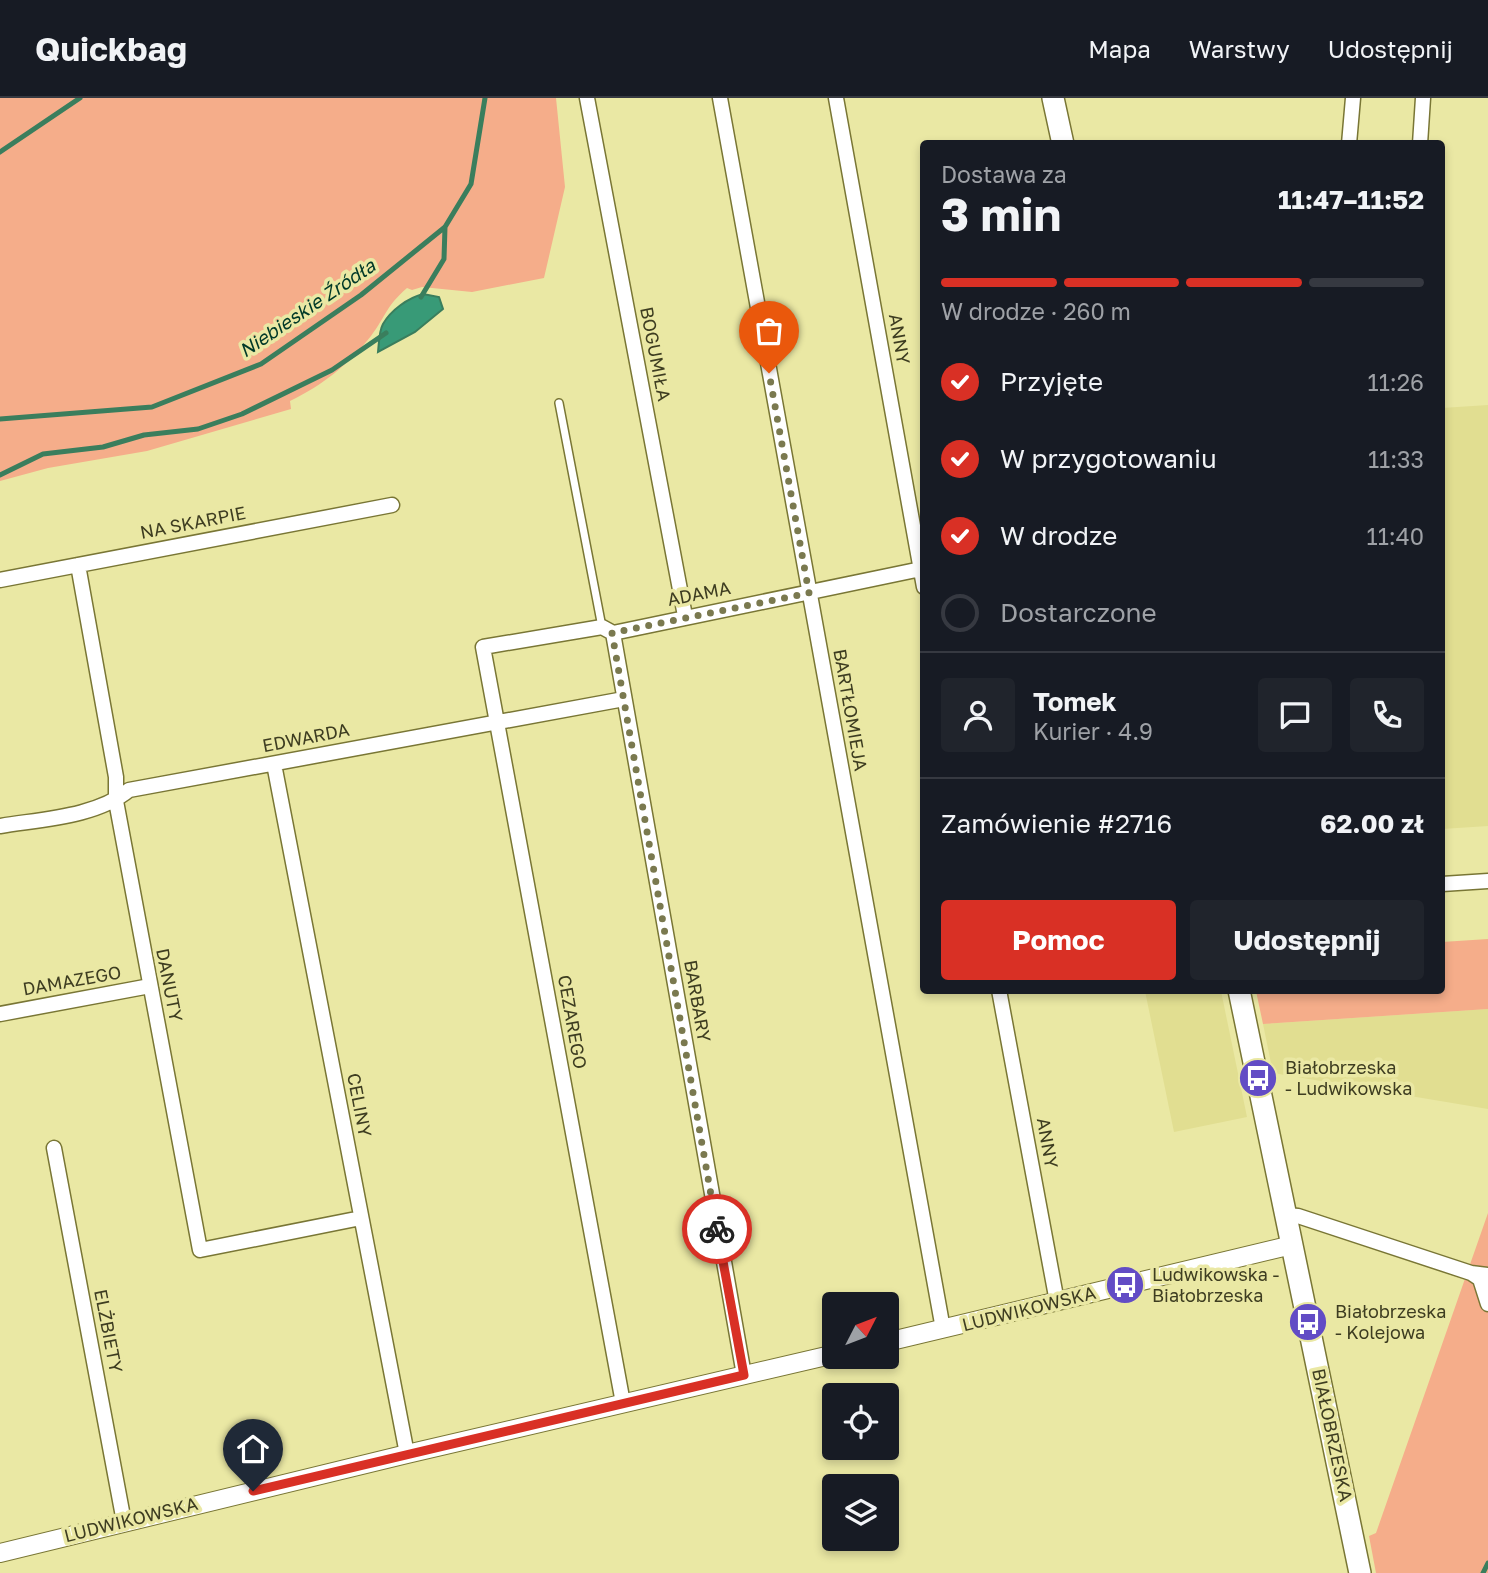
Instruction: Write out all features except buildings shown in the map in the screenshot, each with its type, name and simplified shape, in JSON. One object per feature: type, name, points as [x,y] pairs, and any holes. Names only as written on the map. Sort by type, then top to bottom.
[{"type":"main road","points":[[1054,98],[1062,140]]},
{"type":"main road","name":"BIAŁOBRZESKA","points":[[1241,994],[1360,1573]]},
{"type":"street","name":"BOGUMIŁA","points":[[587,98],[685,616]]},
{"type":"street","name":"BARTŁOMIEJA","points":[[720,98],[943,1329]]},
{"type":"street","name":"ANNY","points":[[836,98],[920,559]]},
{"type":"street","points":[[1349,140],[1353,98]]},
{"type":"street","points":[[1420,140],[1423,98]]},
{"type":"street","name":"NA SKARPIE","points":[[0,580],[392,505]]},
{"type":"street","name":"DANUTY","points":[[78,565],[116,777],[116,801],[200,1250],[360,1218]]},
{"type":"street","name":"ADAMA","points":[[483,648],[607,630],[920,570]]},
{"type":"street","name":"BARBARY","points":[[607,630],[624,699],[744,1375]]},
{"type":"street","name":"CEZAREGO","points":[[483,648],[623,1403]]},
{"type":"street","name":"EDWARDA","points":[[0,826],[98,808],[116,801],[129,790],[624,699]]},
{"type":"street","name":"CELINY","points":[[274,764],[407,1454]]},
{"type":"street","points":[[1445,884],[1488,881]]},
{"type":"street","name":"DAMAZEGO","points":[[0,1014],[150,986]]},
{"type":"street","name":"ANNY","points":[[1000,994],[1057,1302]]},
{"type":"street","name":"ELŻBIETY","points":[[54,1148],[124,1522]]},
{"type":"street","points":[[1286,1215],[1298,1216],[1471,1273],[1488,1275]]},
{"type":"street","name":"LUDWIKOWSKA","points":[[900,1339],[1292,1245]]},
{"type":"street","points":[[1471,1273],[1479,1279],[1488,1304]]},
{"type":"street","name":"LUDWIKOWSKA","points":[[0,1553],[822,1357]]},
{"type":"lane","points":[[559,403],[607,630]]},
{"type":"shaded area","points":[[0,98],[556,98],[565,187],[544,278],[472,292],[407,288],[353,356],[324,381],[290,401],[291,409],[147,451],[48,468],[0,481]]},
{"type":"shaded area","points":[[423,294],[439,297],[443,309],[415,332],[378,352],[381,330],[386,319],[400,305]]},
{"type":"shaded area","points":[[1488,405],[1488,826],[1445,829],[1445,408]]},
{"type":"shaded area","points":[[1488,939],[1488,1009],[1263,1024],[1257,994],[1445,994],[1445,942]]},
{"type":"shaded area","points":[[1146,994],[1222,994],[1247,1117],[1174,1132]]},
{"type":"shaded area","points":[[1488,1009],[1488,1109],[1273,1073],[1263,1024]]},
{"type":"shaded area","points":[[1488,1213],[1488,1573],[1376,1573],[1369,1536],[1376,1533]]},
{"type":"waterway","points":[[0,152],[80,98]]},
{"type":"waterway","name":"Niebieskie Źródła","points":[[0,419],[152,407],[261,364],[361,295],[445,227],[471,184],[485,98]]},
{"type":"waterway","points":[[421,297],[444,259],[445,227]]},
{"type":"waterway","points":[[0,475],[43,454],[103,447],[144,435],[198,429],[242,414],[332,370],[386,333]]},
{"type":"waterway","points":[[1483,1573],[1488,1563]]},
{"type":"way so far","points":[[717,1229],[612,633],[685,616],[809,593],[769,373]]},
{"type":"place","name":"Białobrzeska - Ludwikowska","points":[[1258,1078]]},
{"type":"place","name":"Ludwikowska - Białobrzeska","points":[[1125,1285]]},
{"type":"place","name":"Białobrzeska - Kolejowa","points":[[1308,1322]]},
{"type":"route","points":[[253,1491],[744,1375],[717,1229]]}]
